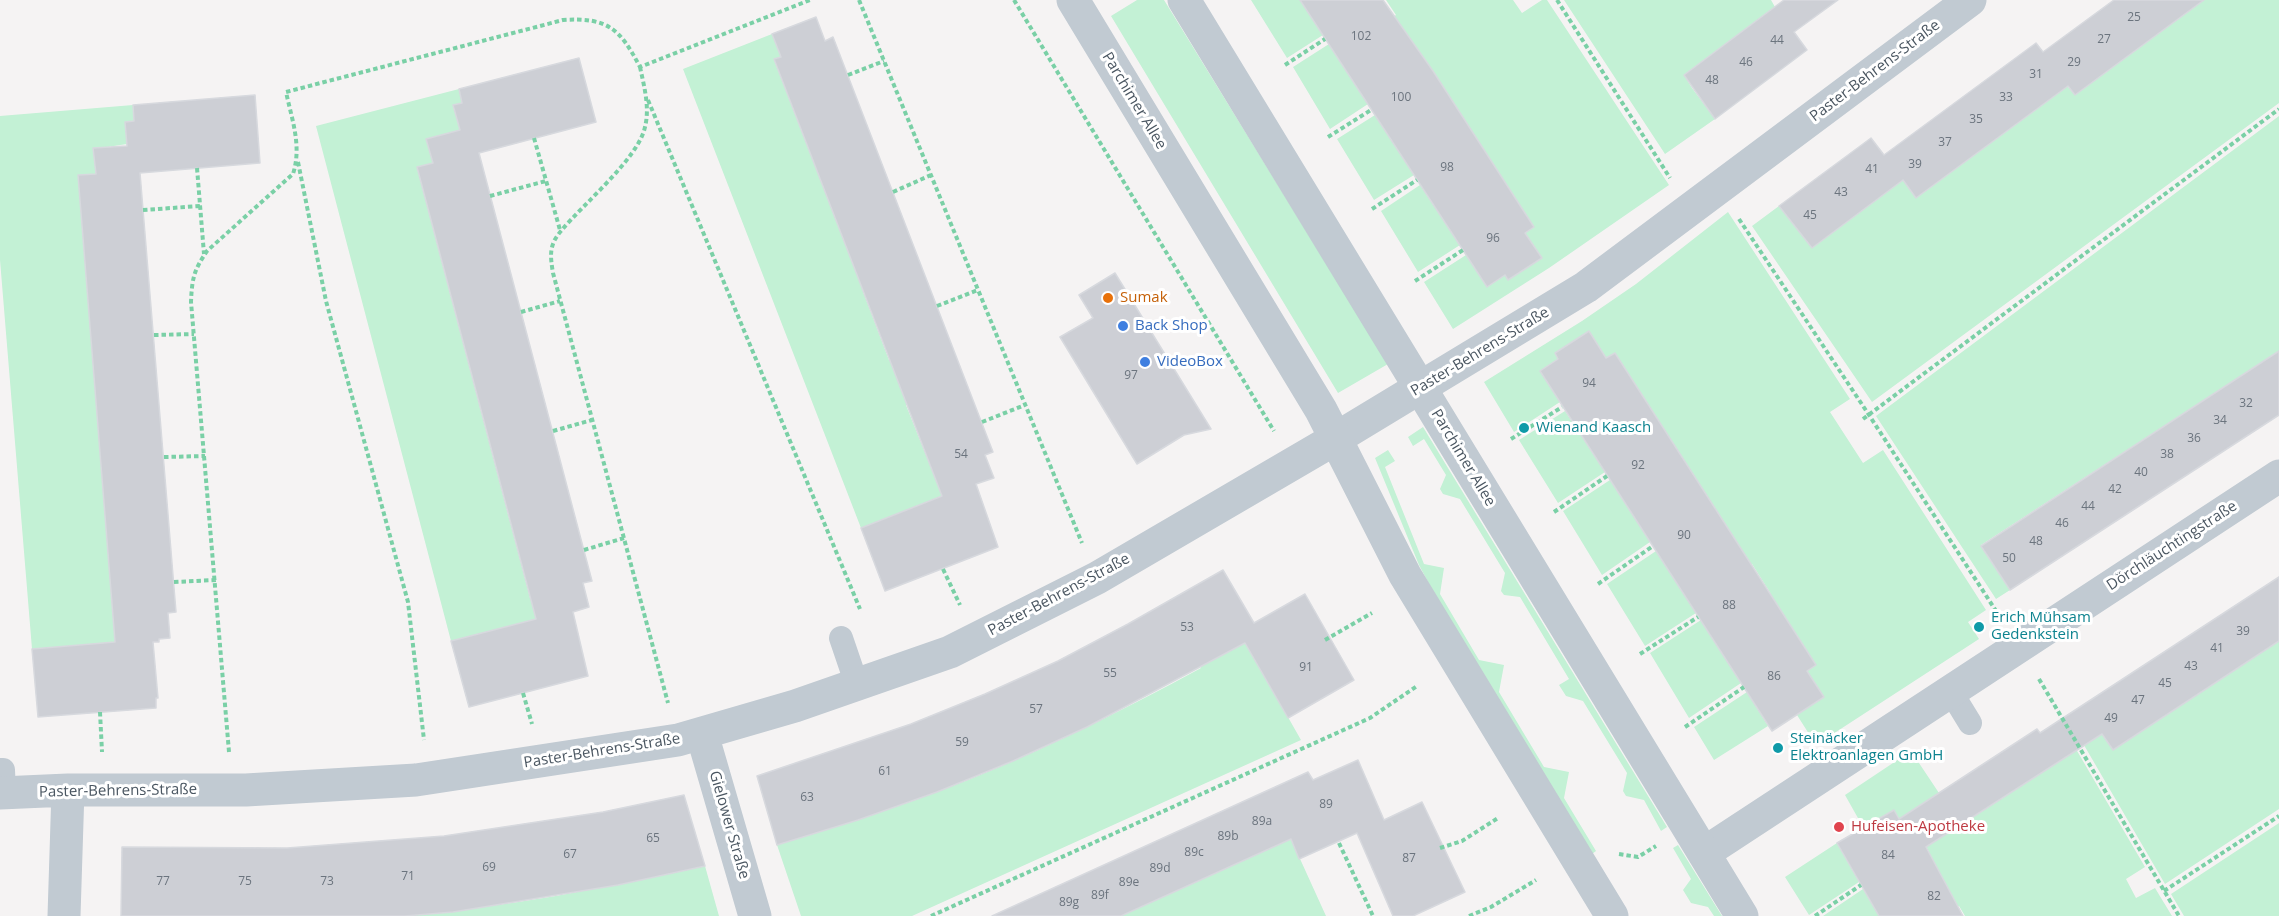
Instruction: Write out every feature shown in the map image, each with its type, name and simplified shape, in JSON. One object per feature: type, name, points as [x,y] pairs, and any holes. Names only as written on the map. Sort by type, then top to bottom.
[{"type":"street","name":"Parchimer Allee","points":[[1073,0],[1321,410],[1405,575],[1612,916]]},
{"type":"street","name":"Parchimer Allee","points":[[1184,0],[1742,916]]},
{"type":"street","name":"Paster-Behrens-Straße","points":[[1,776],[68,790],[246,790],[416,780],[678,740],[795,706],[950,652],[1097,578],[1335,439],[1586,287],[1971,0]]},
{"type":"street","name":"Dörchläuchtingstraße","points":[[1695,840],[1951,692],[2279,476]]},
{"type":"street","name":"Gielower Straße","points":[[702,734],[755,916]]},
{"type":"street","points":[[64,916],[68,790]]},
{"type":"lane","points":[[841,638],[857,685]]},
{"type":"lane","points":[[1951,692],[1970,723]]},
{"type":"path","points":[[640,67],[810,0]]},
{"type":"path","points":[[859,0],[1085,550]]},
{"type":"path","points":[[1557,0],[1673,184],[1694,206],[1729,206],[1869,414],[2019,647],[2179,916]]},
{"type":"path","points":[[1016,1],[1275,433],[1274,441]]},
{"type":"path","points":[[426,749],[408,602],[326,301],[286,92],[563,20],[585,19],[606,25],[626,40],[640,67],[647,97],[862,615]]},
{"type":"path","points":[[1285,65],[1325,39]]},
{"type":"path","points":[[848,75],[884,60]]},
{"type":"path","points":[[647,97],[645,127],[634,150],[553,240],[549,252],[670,711]]},
{"type":"path","points":[[1863,419],[2279,109]]},
{"type":"path","points":[[1328,137],[1371,110]]},
{"type":"path","points":[[534,138],[561,231]]},
{"type":"path","points":[[230,759],[194,334],[192,280],[197,264],[204,256],[283,185],[293,174],[298,160]]},
{"type":"path","points":[[197,168],[204,256]]},
{"type":"path","points":[[893,192],[931,175]]},
{"type":"path","points":[[1372,209],[1417,180]]},
{"type":"path","points":[[490,196],[546,181]]},
{"type":"path","points":[[143,210],[200,206]]},
{"type":"path","points":[[1414,281],[1463,250]]},
{"type":"path","points":[[937,306],[978,290]]},
{"type":"path","points":[[521,312],[560,300]]},
{"type":"path","points":[[154,335],[194,334]]},
{"type":"path","points":[[982,422],[1025,405]]},
{"type":"path","points":[[1511,440],[1562,407]]},
{"type":"path","points":[[553,431],[592,420]]},
{"type":"path","points":[[164,457],[205,456]]},
{"type":"path","points":[[1554,512],[1607,476]]},
{"type":"path","points":[[584,550],[624,538]]},
{"type":"path","points":[[1598,584],[1653,546]]},
{"type":"path","points":[[943,569],[963,611]]},
{"type":"path","points":[[174,582],[216,580]]},
{"type":"path","points":[[1325,640],[1372,613]]},
{"type":"path","points":[[1640,654],[1698,616]]},
{"type":"path","points":[[931,916],[1370,718],[1417,686]]},
{"type":"path","points":[[1684,728],[1744,687]]},
{"type":"path","points":[[523,693],[533,726]]},
{"type":"path","points":[[100,712],[102,756]]},
{"type":"path","points":[[2164,891],[2279,816]]},
{"type":"path","points":[[1440,848],[1462,840],[1498,818]]},
{"type":"path","points":[[1585,871],[1615,853],[1638,857],[1695,840]]},
{"type":"path","points":[[1339,843],[1373,916]]},
{"type":"path","points":[[1469,916],[1491,907],[1536,880]]},
{"type":"path","points":[[1815,916],[1861,885]]},
{"type":"green space","points":[[1137,0],[1164,0],[1388,364],[1338,393],[1111,16]]},
{"type":"green space","points":[[1251,0],[1300,0],[1323,35],[1287,58]]},
{"type":"green space","points":[[1386,0],[1513,0],[1522,13],[1542,0],[1547,0],[1669,185],[1549,268],[1453,329],[1424,282],[1466,255],[1487,287],[1505,275],[1508,280],[1542,258],[1525,233],[1533,227],[1388,20],[1396,15]]},
{"type":"green space","points":[[1564,0],[1771,0],[1775,7],[1684,75],[1715,119],[1665,154]]},
{"type":"green space","points":[[2204,0],[2279,0],[2279,103],[1872,402],[1752,226],[1779,206],[1812,247],[1903,180],[1915,197],[2067,86],[2075,95]]},
{"type":"green space","points":[[772,34],[781,57],[774,60],[846,246],[869,285],[862,289],[889,360],[897,357],[914,401],[906,405],[933,473],[941,471],[949,493],[861,528],[683,69]]},
{"type":"green space","points":[[1329,44],[1368,104],[1330,129],[1293,67]]},
{"type":"green space","points":[[459,89],[462,103],[453,106],[460,130],[427,139],[433,163],[417,168],[530,598],[545,617],[451,641],[316,126]]},
{"type":"green space","points":[[133,105],[134,121],[125,122],[127,144],[94,149],[96,174],[78,175],[104,497],[124,642],[32,649],[0,260],[0,116]]},
{"type":"green space","points":[[1375,115],[1414,175],[1374,200],[1337,139]]},
{"type":"green space","points":[[2279,116],[2279,351],[1981,545],[2010,590],[1996,599],[1876,416]]},
{"type":"green space","points":[[1420,185],[1460,245],[1418,272],[1381,211]]},
{"type":"green space","points":[[1728,212],[1850,399],[1830,412],[1863,463],[1883,450],[1986,610],[1968,622],[1979,639],[1816,745],[1797,715],[1824,697],[1807,671],[1816,665],[1797,635],[1762,600],[1771,594],[1752,564],[1743,570],[1725,524],[1615,353],[1606,358],[1589,331],[1555,353],[1558,359],[1540,371],[1560,402],[1514,432],[1484,382],[1582,321],[1636,284]]},
{"type":"green space","points":[[1565,411],[1605,472],[1558,503],[1519,440]]},
{"type":"green space","points":[[1423,427],[1667,827],[1661,831],[1644,800],[1626,796],[1623,791],[1627,773],[1583,701],[1566,696],[1559,685],[1569,679],[1520,597],[1504,595],[1501,591],[1505,573],[1460,499],[1443,494],[1440,489],[1446,475],[1424,439],[1413,446],[1408,437]]},
{"type":"green space","points":[[1388,450],[1395,461],[1385,467],[1424,564],[1444,568],[1440,594],[1479,660],[1504,665],[1499,692],[1544,767],[1569,772],[1564,798],[1596,851],[1592,854],[1436,597],[1419,565],[1375,458]]},
{"type":"green space","points":[[1610,480],[1650,542],[1602,575],[1563,511]]},
{"type":"green space","points":[[1656,551],[1696,613],[1645,646],[1607,584]]},
{"type":"green space","points":[[1701,620],[1741,683],[1689,718],[1650,653]]},
{"type":"green space","points":[[1239,631],[1301,740],[912,916],[801,916],[777,845],[917,799],[1038,750],[1201,668],[1195,658]]},
{"type":"green space","points":[[2279,641],[2279,809],[2165,884],[2067,716],[2083,705],[2113,750]]},
{"type":"green space","points":[[1747,692],[1768,726],[1714,760],[1694,727]]},
{"type":"green space","points":[[2073,744],[2145,867],[2126,879],[2136,898],[2155,888],[2172,916],[1965,916],[1959,906],[1951,910],[1927,848],[1910,837],[1894,810],[1863,827],[1845,795],[1911,751],[1939,793],[1948,787],[1969,820],[2058,762]]},
{"type":"green space","points":[[2279,823],[2279,916],[2184,916],[2171,894]]},
{"type":"green space","points":[[1291,839],[1326,916],[1120,916]]},
{"type":"green space","points":[[1837,843],[1859,882],[1809,915],[1785,877]]},
{"type":"green space","points":[[1678,845],[1722,916],[1714,916],[1708,907],[1691,903],[1683,890],[1691,879],[1673,848]]},
{"type":"green space","points":[[705,866],[719,916],[405,916],[556,896]]},
{"type":"green space","points":[[1863,889],[1879,916],[1823,916]]},
{"type":"building","points":[[1300,0],[1383,0],[1433,71],[1534,227],[1525,233],[1542,258],[1508,280],[1505,275],[1487,287]]},
{"type":"building","points":[[1784,0],[1838,0],[1794,32],[1807,50],[1715,119],[1684,75]]},
{"type":"building","points":[[2114,0],[2204,0],[2075,95],[2068,86],[1916,198],[1903,180],[1812,248],[1779,206],[1871,138],[1884,155],[2036,43],[2043,52]]},
{"type":"building","points":[[816,17],[825,41],[833,37],[993,452],[985,455],[994,478],[976,484],[998,547],[885,591],[861,528],[942,496],[774,59],[781,57],[772,34]]},
{"type":"building","points":[[579,58],[596,122],[479,153],[592,581],[583,583],[589,607],[573,612],[588,676],[469,707],[451,641],[536,619],[417,167],[433,163],[426,139],[460,130],[453,105],[462,103],[459,89]]},
{"type":"building","points":[[255,95],[260,163],[140,173],[176,612],[168,613],[170,638],[153,642],[158,698],[156,698],[156,708],[38,717],[32,649],[115,642],[78,175],[96,174],[93,148],[127,146],[125,122],[134,121],[133,105]]},
{"type":"building","points":[[1115,273],[1211,429],[1184,435],[1137,464],[1060,337],[1093,318],[1079,295]]},
{"type":"building","points":[[1589,331],[1606,358],[1615,353],[1816,665],[1807,671],[1824,697],[1772,731],[1540,371],[1558,359],[1555,353]]},
{"type":"building","points":[[2279,351],[2279,415],[2010,590],[1981,546]]},
{"type":"building","points":[[1223,570],[1254,623],[1305,594],[1354,680],[1288,718],[1245,643],[1087,727],[1013,761],[937,792],[777,845],[757,776],[911,724],[985,694],[1058,661]]},
{"type":"building","points":[[2279,577],[2279,641],[2113,750],[2102,734],[1926,847],[1963,916],[1879,916],[1837,843],[1894,810],[1899,819],[2037,729],[2040,733]]},
{"type":"building","points":[[1358,760],[1384,820],[1422,802],[1465,892],[1413,916],[1393,916],[1357,833],[1299,859],[1291,839],[1121,916],[992,916],[1308,772],[1313,780]]},
{"type":"building","points":[[684,795],[705,866],[618,885],[453,912],[405,916],[121,916],[122,847],[287,848],[444,836],[603,812]]},
{"type":"place","name":"Sumak","points":[[1108,298]]},
{"type":"place","name":"Back Shop","points":[[1123,326]]},
{"type":"place","name":"VideoBox","points":[[1145,362]]},
{"type":"place","name":"Wienand Kaasch","points":[[1524,428]]},
{"type":"place","name":"Erich Mühsam Gedenkstein","points":[[1979,627]]},
{"type":"place","name":"Steinäcker Elektroanlagen GmbH","points":[[1778,748]]},
{"type":"place","name":"Hufeisen-Apotheke","points":[[1839,827]]}]
